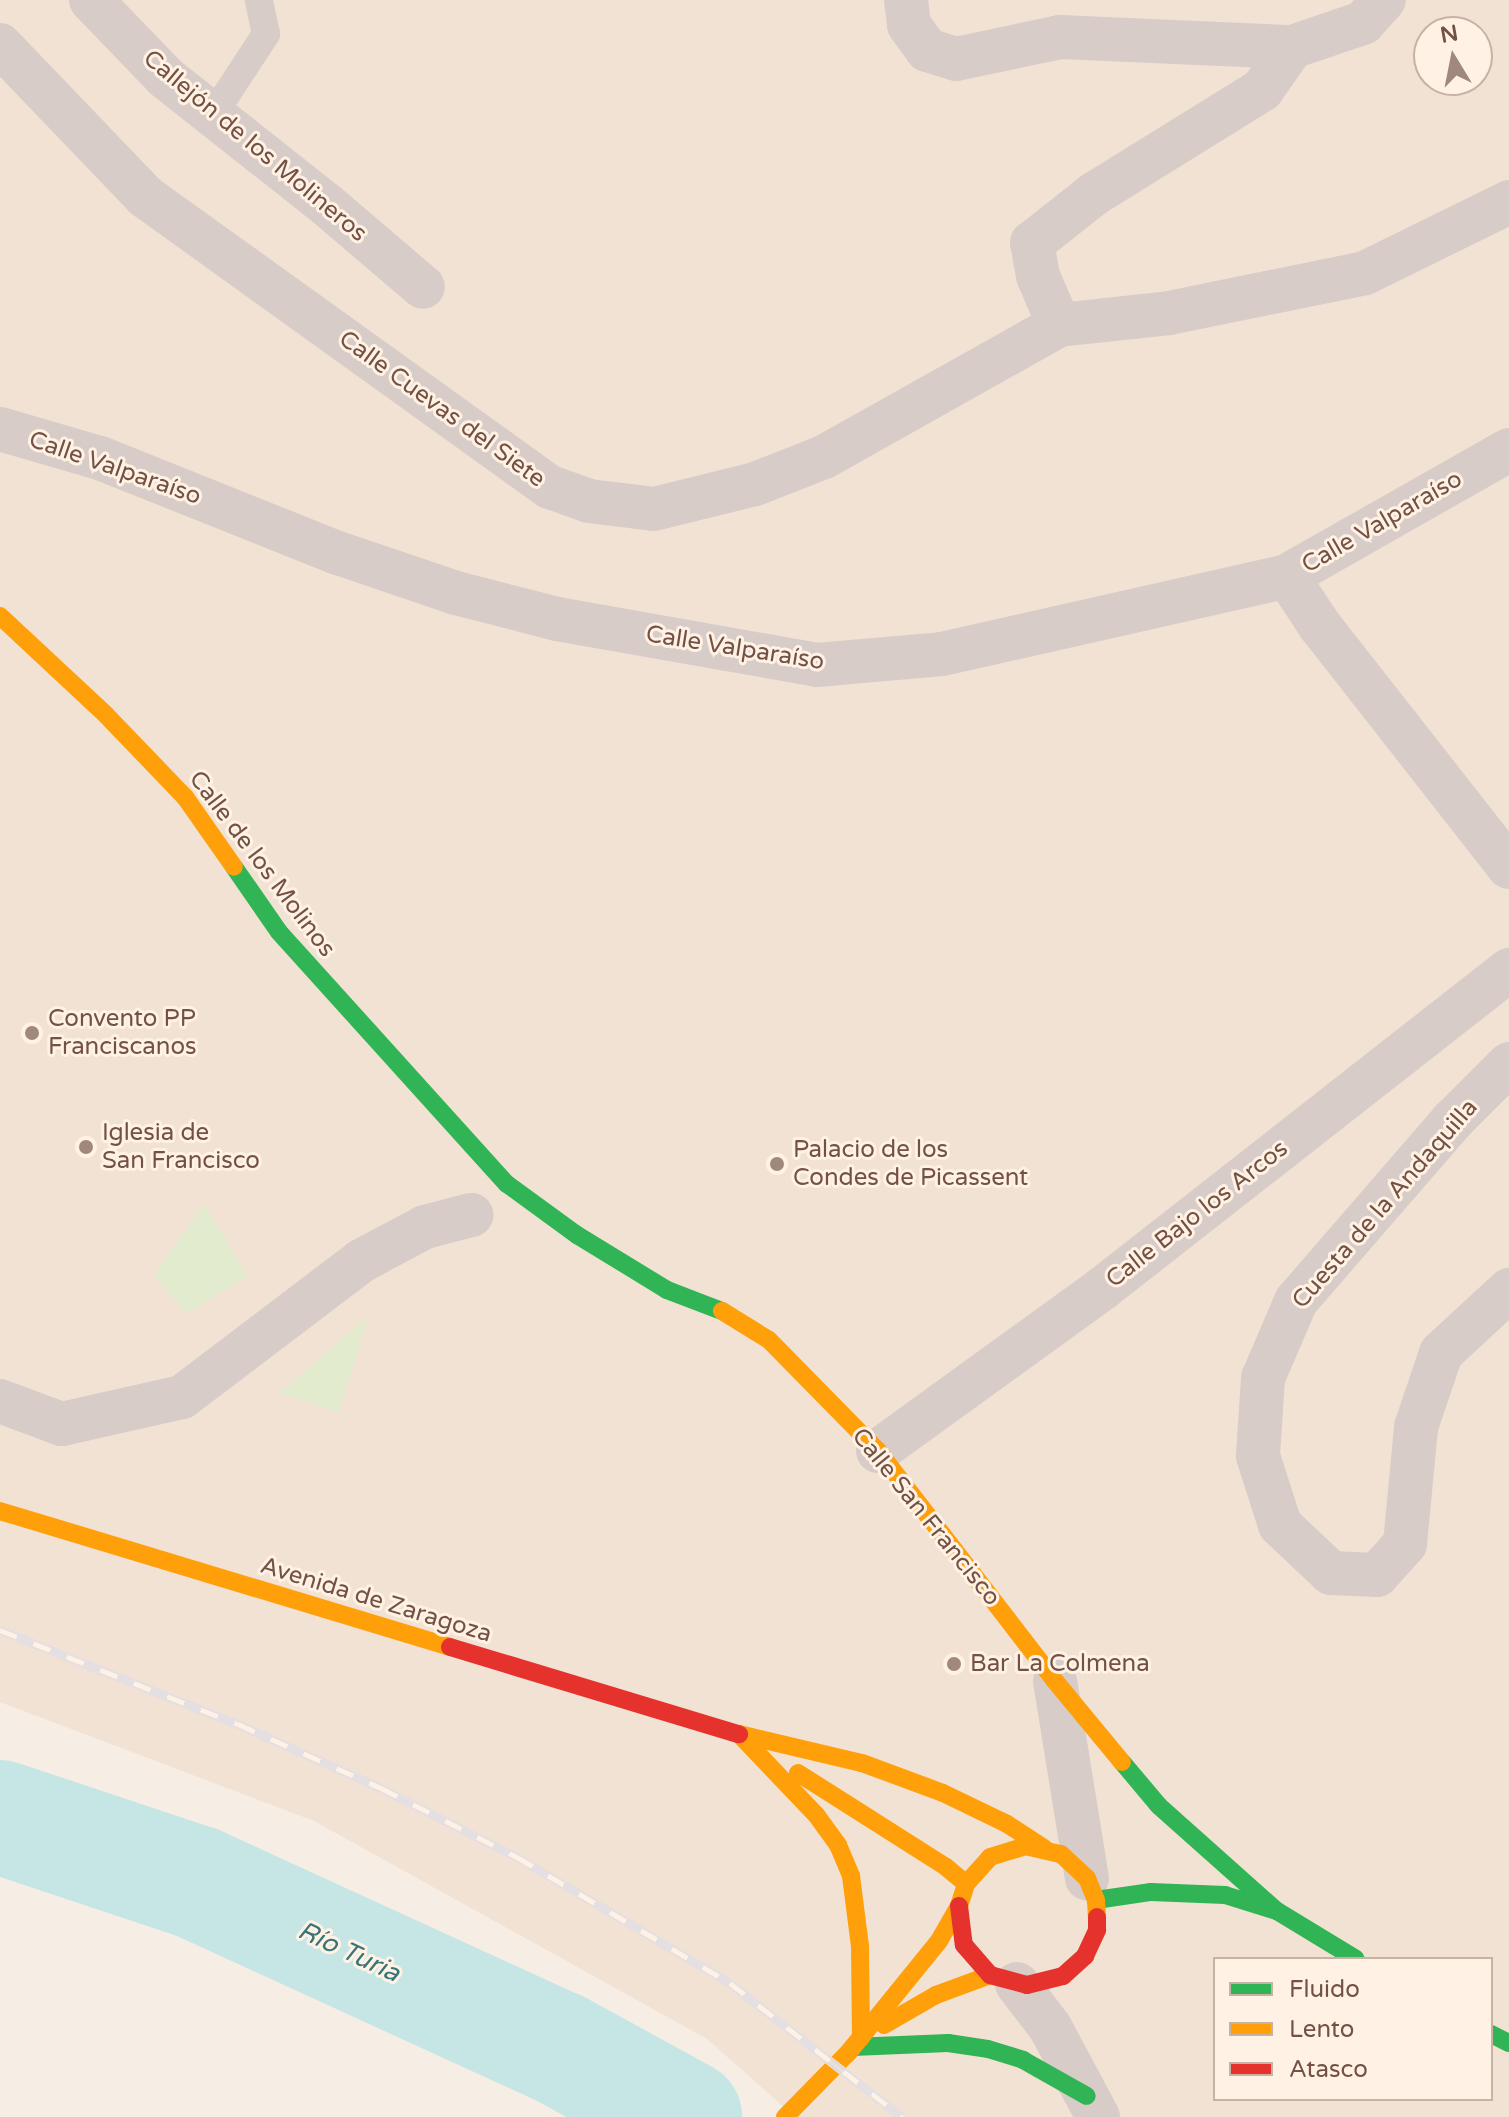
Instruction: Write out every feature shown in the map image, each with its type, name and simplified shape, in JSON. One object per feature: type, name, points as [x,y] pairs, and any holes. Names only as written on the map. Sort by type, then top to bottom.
[{"type":"main road","name":"Calle de los Molinos","points":[[0,616],[106,715],[185,797],[279,932],[507,1184],[577,1235],[667,1290]]},
{"type":"main road","name":"Calle San Francisco","points":[[667,1290],[732,1315],[769,1340],[878,1451],[1055,1681],[1159,1806],[1277,1911],[1353,1957]]},
{"type":"main road","name":"Avenida de Zaragoza","points":[[0,1511],[739,1734]]},
{"type":"main road","points":[[739,1734],[862,1763],[930,1788],[1007,1824],[1044,1848]]},
{"type":"main road","points":[[739,1734],[946,1867],[966,1884]]},
{"type":"main road","points":[[739,1734],[817,1816],[838,1845],[851,1876],[860,1946],[854,2046]]},
{"type":"main road","points":[[785,2117],[854,2046],[939,1941],[959,1906],[966,1884],[990,1857],[1025,1846],[1044,1848],[1061,1854],[1092,1889],[1098,1914],[1093,1943],[1076,1967],[1063,1976],[1046,1983],[1003,1979],[936,1995],[854,2046]]},
{"type":"main road","name":"Calle San Francisco","points":[[1092,1889],[1225,1895],[1277,1911]]},
{"type":"main road","points":[[959,1906],[959,1926],[964,1945],[1003,1979]]},
{"type":"main road","points":[[854,2046],[948,2043],[988,2049],[1023,2060],[1093,2106]]},
{"type":"street","name":"Callejón de los Molineros","points":[[91,0],[165,77],[423,287]]},
{"type":"street","points":[[906,0],[909,25],[927,50],[956,59],[1060,37],[1292,47],[1363,23],[1384,0]]},
{"type":"street","name":"Calle Cuevas del Siete","points":[[0,45],[146,197],[550,487],[589,501],[654,509],[755,484],[824,457],[1059,325]]},
{"type":"street","points":[[1292,47],[1262,90],[1094,194],[1032,243],[1038,276],[1059,325],[1169,313],[1365,273],[1509,202]]},
{"type":"street","name":"Calle Valparaíso","points":[[0,429],[100,458],[338,553],[456,593],[557,619],[817,665],[942,654],[1287,576],[1509,450]]},
{"type":"street","points":[[1287,576],[1320,626],[1509,867]]},
{"type":"street","name":"Calle Bajo los Arcos","points":[[878,1451],[1103,1288],[1509,970]]},
{"type":"street","name":"Cuesta de la Andaquilla","points":[[1509,1064],[1452,1121],[1296,1301],[1263,1378],[1258,1456],[1280,1525],[1331,1573],[1377,1575],[1405,1544],[1416,1427],[1441,1353],[1509,1290]]},
{"type":"street","points":[[0,1401],[62,1424],[182,1397],[361,1261],[425,1227],[471,1215]]},
{"type":"street","name":"Calle San Francisco","points":[[1055,1681],[1092,1889]]},
{"type":"street","points":[[1063,1976],[1075,2056],[1093,2106]]},
{"type":"street","points":[[1003,1979],[1044,2018],[1093,2106]]},
{"type":"lane","points":[[213,115],[266,34],[259,0]]},
{"type":"shaded area","points":[[0,0],[1509,0],[1509,2117],[795,2117],[707,2039],[314,1821],[0,1702]]},
{"type":"green space","points":[[204,1204],[248,1276],[186,1314],[154,1275]]},
{"type":"green space","points":[[368,1316],[339,1412],[279,1393]]},
{"type":"waterway","name":"Río Turia","points":[[0,1817],[198,1883],[559,2048],[685,2117]]},
{"type":"railway","points":[[0,1630],[238,1724],[381,1788],[517,1857],[730,1983],[902,2117]]},
{"type":"traffic: fast","points":[[234,867],[279,932],[507,1184],[577,1235],[667,1290],[722,1311]]},
{"type":"traffic: fast","points":[[1122,1762],[1159,1806],[1277,1911]]},
{"type":"traffic: fast","points":[[1096,1900],[1151,1892],[1225,1895],[1277,1911],[1353,1957]]},
{"type":"traffic: fast","points":[[1493,2035],[1509,2043]]},
{"type":"traffic: fast","points":[[853,2047],[948,2043],[988,2049],[1023,2060],[1087,2096]]},
{"type":"traffic: slow","points":[[0,616],[106,715],[185,797],[234,867]]},
{"type":"traffic: slow","points":[[722,1311],[769,1340],[878,1451],[1055,1681],[1122,1762]]},
{"type":"traffic: slow","points":[[0,1511],[450,1647]]},
{"type":"traffic: slow","points":[[739,1734],[862,1763],[943,1793],[1007,1824],[1044,1848]]},
{"type":"traffic: slow","points":[[739,1734],[817,1816],[838,1845],[851,1876],[860,1946],[861,2038]]},
{"type":"traffic: slow","points":[[798,1773],[946,1867],[966,1884]]},
{"type":"traffic: slow","points":[[785,2117],[848,2053],[939,1941],[959,1906],[966,1884],[990,1857],[1025,1846],[1061,1854],[1087,1878],[1096,1900],[1097,1917]]},
{"type":"traffic: slow","points":[[884,2025],[936,1995],[990,1975]]},
{"type":"traffic: jam","points":[[450,1647],[739,1734]]},
{"type":"traffic: jam","points":[[959,1906],[964,1945],[990,1975],[1027,1985],[1063,1976],[1085,1956],[1097,1930],[1097,1917]]},
{"type":"place","name":"Convento PP Franciscanos","points":[[32,1033]]},
{"type":"place","name":"Iglesia de San Francisco","points":[[86,1147]]},
{"type":"place","name":"Palacio de los Condes de Picassent","points":[[777,1164]]},
{"type":"place","name":"Bar La Colmena","points":[[954,1664]]}]
